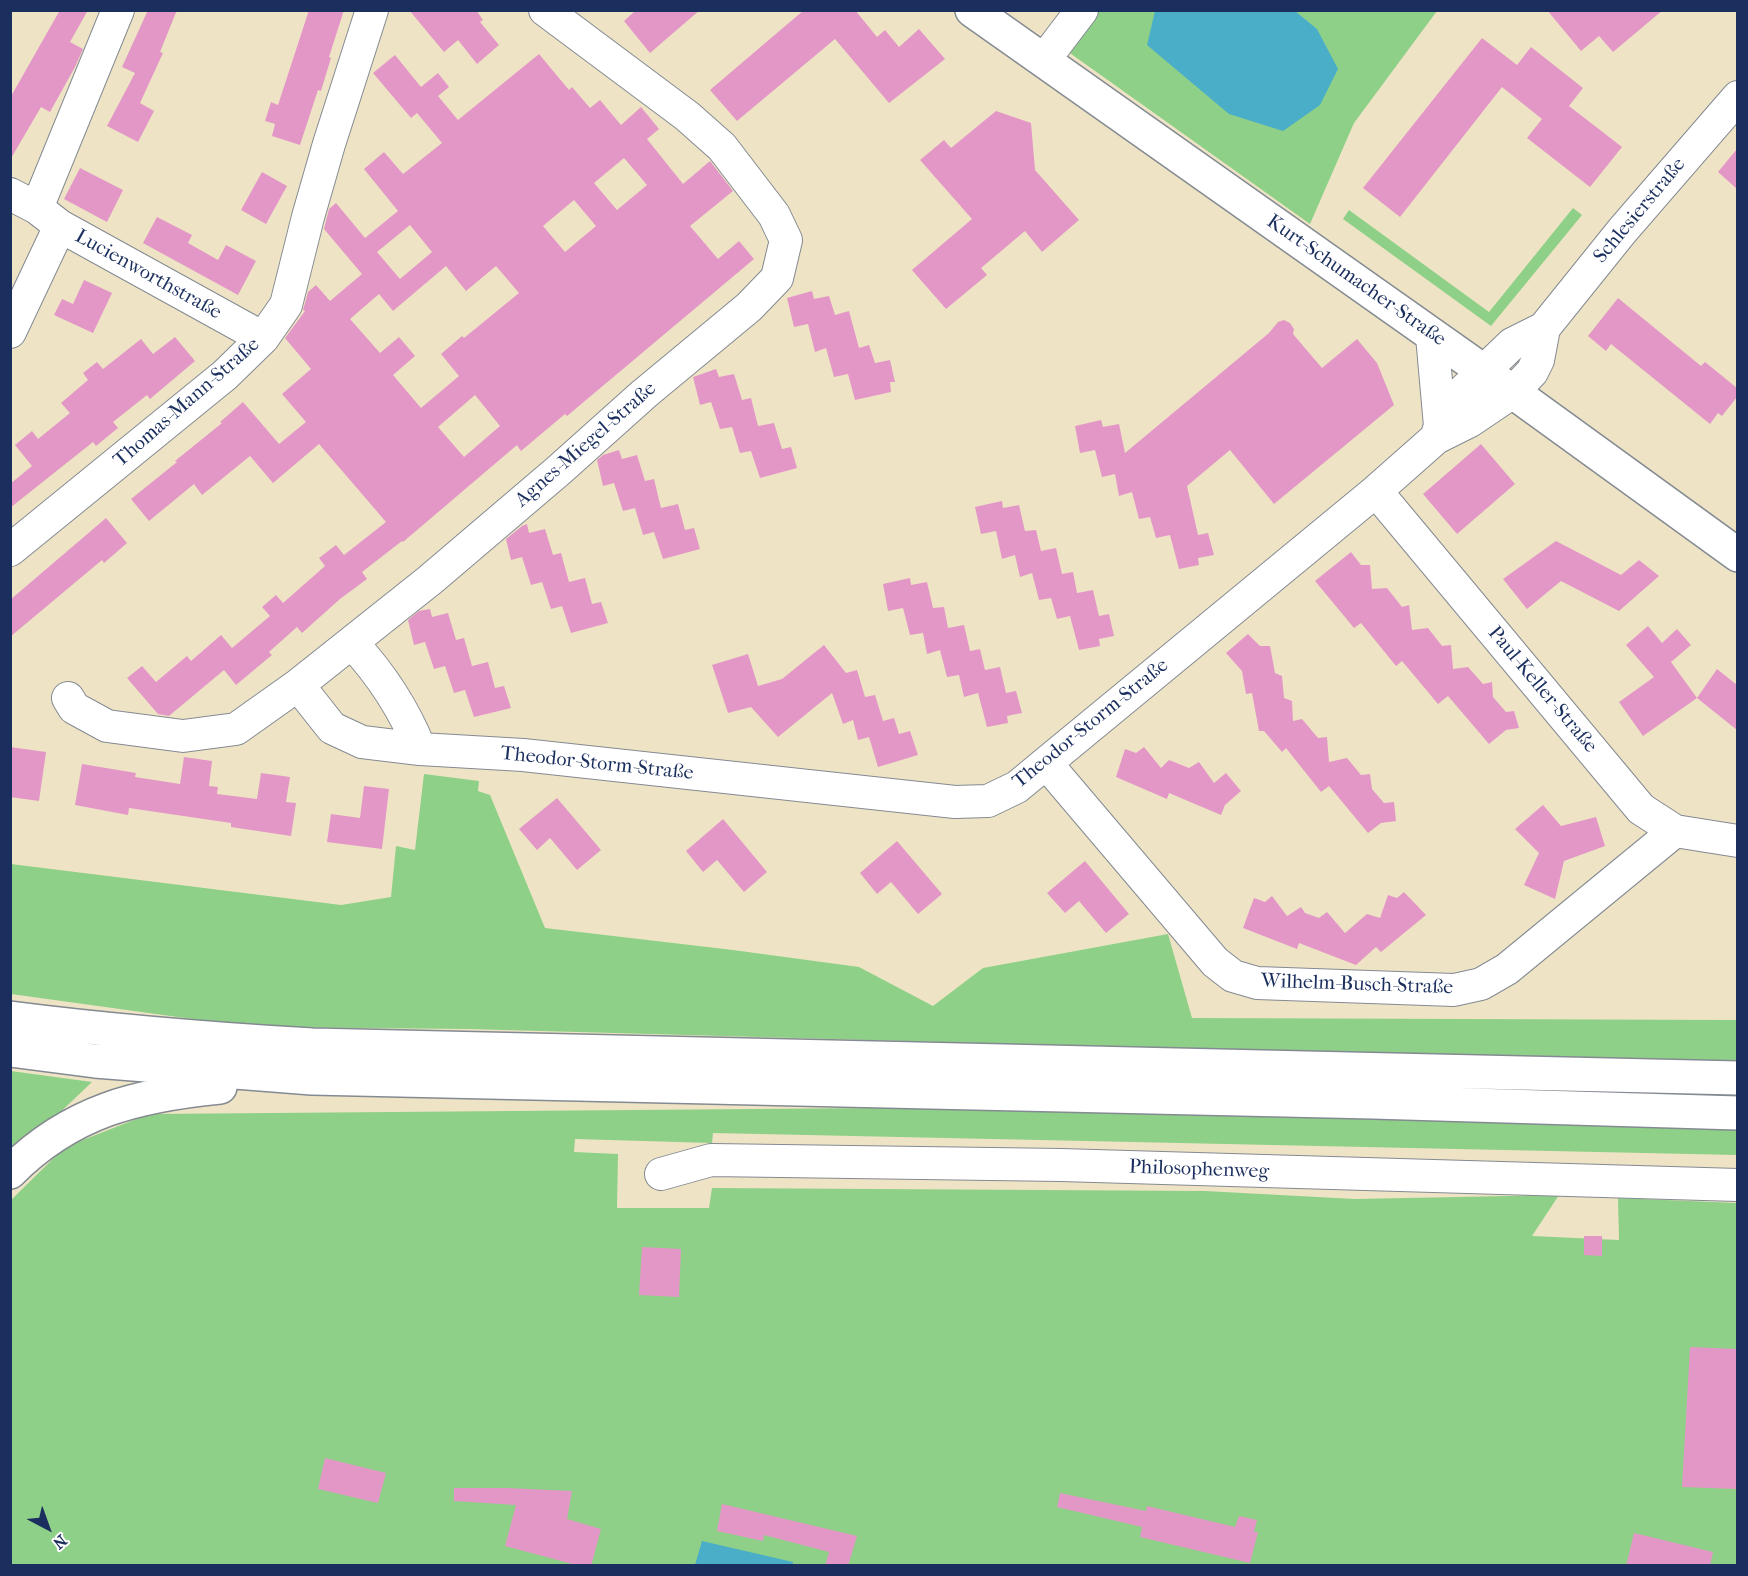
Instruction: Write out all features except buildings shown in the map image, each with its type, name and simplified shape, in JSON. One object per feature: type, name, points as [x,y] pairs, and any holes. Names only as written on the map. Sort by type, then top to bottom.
[{"type":"main road","name":"Kurt-Schumacher-Straße","points":[[972,10],[1513,393],[1737,555]]},
{"type":"main road","points":[[10,1018],[101,1030],[312,1045],[1737,1078]]},
{"type":"main road","points":[[10,1050],[94,1061],[312,1078],[1539,1106],[1737,1113]]},
{"type":"main road","points":[[10,1172],[39,1146],[73,1124],[125,1103],[176,1092],[312,1078]]},
{"type":"street","points":[[10,332],[36,209],[118,10]]},
{"type":"street","name":"Thomas-Mann-Straße","points":[[10,550],[208,389],[263,338],[286,305],[323,165],[372,10]]},
{"type":"street","name":"Agnes-Miegel-Straße","points":[[68,698],[74,708],[106,726],[183,736],[236,729],[298,686],[430,580],[644,394],[749,308],[777,278],[786,240],[774,215],[722,147],[687,116],[545,10]]},
{"type":"street","points":[[1044,60],[1080,11]]},
{"type":"street","name":"Schlesierstraße","points":[[1483,372],[1512,344],[1544,328],[1622,231],[1737,97]]},
{"type":"street","name":"Lucienworthstraße","points":[[36,209],[263,338]]},
{"type":"street","name":"Schlesierstraße","points":[[1513,393],[1532,372],[1538,360],[1544,328]]},
{"type":"street","points":[[1432,336],[1438,432]]},
{"type":"street","name":"Theodor-Storm-Straße","points":[[298,686],[332,728],[362,742],[420,749],[523,755],[955,802],[988,801],[1017,787],[1376,491],[1438,432],[1460,394],[1483,372]]},
{"type":"street","name":"Theodor-Storm-Straße","points":[[1438,432],[1470,421],[1513,393]]},
{"type":"street","name":"Paul-Keller-Straße","points":[[1376,491],[1641,809],[1675,831],[1737,841]]},
{"type":"street","points":[[352,643],[374,666],[409,720],[420,749]]},
{"type":"street","name":"Wilhelm-Busch-Straße","points":[[1046,763],[1215,962],[1233,976],[1257,983],[1454,990],[1481,984],[1507,969],[1675,831]]},
{"type":"street","name":"Philosophenweg","points":[[662,1174],[711,1160],[1061,1166],[1737,1185]]},
{"type":"green space","points":[[1097,11],[1437,11],[1354,123],[1310,224],[1067,51]]},
{"type":"green space","points":[[1573,208],[1582,215],[1491,326],[1343,219],[1349,210],[1489,312]]},
{"type":"green space","points":[[424,774],[479,781],[478,791],[490,795],[545,928],[859,967],[933,1006],[983,968],[1168,934],[1192,1018],[1737,1020],[1738,1064],[468,1029],[250,1027],[11,994],[11,864],[341,905],[391,897],[396,846],[415,850]]},
{"type":"green space","points":[[11,1071],[92,1082],[11,1159]]},
{"type":"green space","points":[[875,1108],[1605,1119],[1737,1125],[1737,1155],[713,1133],[712,1143],[575,1139],[574,1152],[618,1154],[617,1208],[709,1208],[712,1188],[1205,1191],[1355,1199],[1559,1195],[1532,1236],[1619,1240],[1618,1198],[1737,1203],[1737,1565],[11,1566],[11,1200],[65,1147],[149,1114]]},
{"type":"water","points":[[1155,11],[1295,11],[1317,29],[1338,69],[1320,105],[1283,131],[1229,114],[1147,45]]},
{"type":"water","points":[[702,1541],[793,1562],[792,1566],[695,1565]]}]
